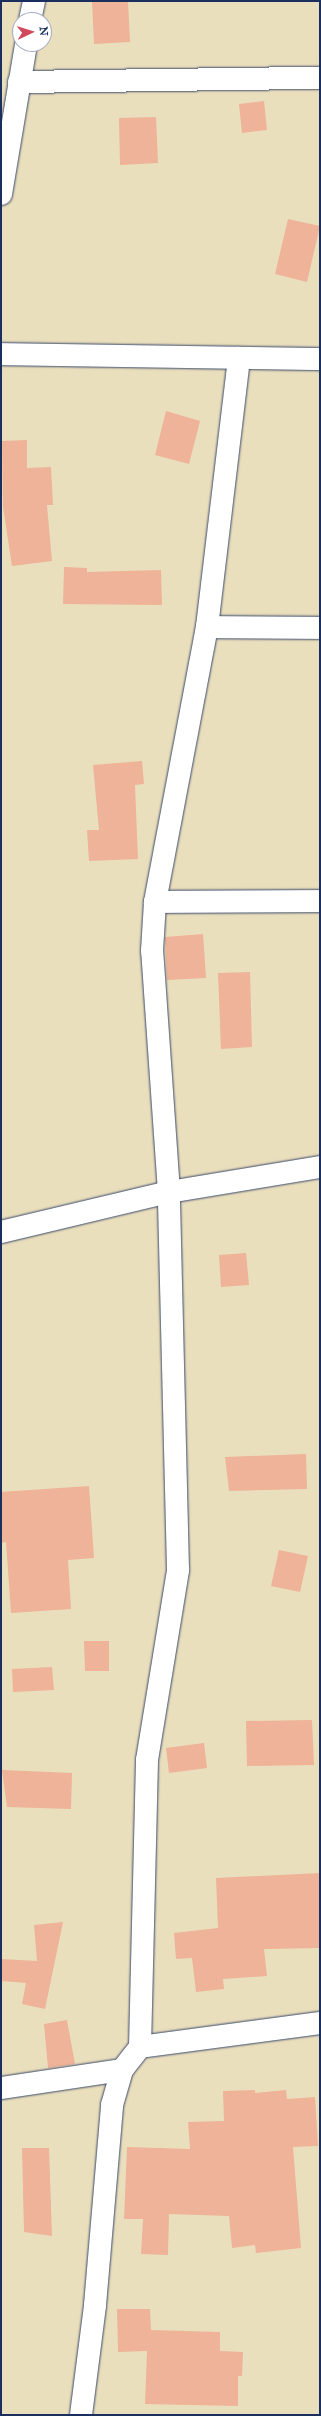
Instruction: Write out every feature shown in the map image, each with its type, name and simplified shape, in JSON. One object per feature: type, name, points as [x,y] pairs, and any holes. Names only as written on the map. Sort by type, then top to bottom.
[{"type":"street","points":[[32,12],[34,1]]},
{"type":"street","points":[[1,194],[18,82],[24,52]]},
{"type":"street","points":[[18,82],[320,78]]},
{"type":"street","points":[[1,354],[320,359]]},
{"type":"street","points":[[81,2415],[95,2305],[112,2105],[122,2070],[140,2047],[147,1760],[178,1570],[169,1192],[152,951],[155,902],[207,627],[239,358]]},
{"type":"street","points":[[207,627],[320,628]]},
{"type":"street","points":[[155,902],[320,901]]},
{"type":"street","points":[[1,1232],[169,1192],[320,1167]]},
{"type":"street","points":[[140,2047],[320,2023]]},
{"type":"street","points":[[1,2088],[122,2070]]},
{"type":"building","points":[[92,1],[128,1],[130,42],[94,44]]},
{"type":"building","points":[[264,101],[267,130],[242,133],[239,104]]},
{"type":"building","points":[[156,117],[158,163],[120,165],[119,118]]},
{"type":"building","points":[[288,219],[320,226],[307,282],[275,274]]},
{"type":"building","points":[[166,411],[200,421],[189,464],[155,455]]},
{"type":"building","points":[[27,440],[27,468],[51,467],[53,505],[47,505],[52,561],[12,566],[3,507],[2,441]]},
{"type":"building","points":[[64,567],[87,568],[87,572],[161,570],[162,605],[63,604]]},
{"type":"building","points":[[142,761],[144,784],[135,785],[138,859],[89,861],[87,830],[99,830],[93,765]]},
{"type":"building","points":[[203,934],[206,978],[167,980],[165,937]]},
{"type":"building","points":[[250,972],[252,1047],[221,1049],[218,973]]},
{"type":"building","points":[[246,1253],[249,1285],[221,1287],[219,1255]]},
{"type":"building","points":[[306,1454],[307,1489],[229,1491],[225,1457]]},
{"type":"building","points":[[89,1486],[94,1558],[68,1560],[71,1609],[11,1613],[6,1542],[1,1543],[1,1492]]},
{"type":"building","points":[[279,1550],[308,1556],[300,1592],[271,1586]]},
{"type":"building","points":[[84,1641],[109,1641],[109,1671],[85,1671]]},
{"type":"building","points":[[52,1667],[54,1690],[13,1692],[12,1669]]},
{"type":"building","points":[[312,1720],[314,1765],[247,1766],[246,1721]]},
{"type":"building","points":[[204,1743],[207,1768],[169,1773],[166,1748]]},
{"type":"building","points":[[2,1770],[72,1773],[71,1809],[7,1807]]},
{"type":"building","points":[[320,1873],[320,1948],[264,1949],[267,1976],[223,1979],[224,1989],[196,1992],[192,1958],[176,1959],[174,1933],[218,1928],[216,1878]]},
{"type":"building","points":[[63,1922],[45,2009],[22,2004],[26,1983],[1,1981],[1,1959],[37,1961],[34,1925]]},
{"type":"building","points":[[67,2020],[75,2064],[48,2068],[44,2024]]},
{"type":"building","points":[[255,2090],[255,2093],[286,2090],[287,2099],[315,2097],[318,2146],[293,2147],[301,2248],[256,2253],[255,2245],[232,2248],[229,2216],[169,2214],[168,2255],[141,2254],[143,2219],[124,2219],[127,2147],[190,2149],[188,2122],[224,2121],[223,2091]]},
{"type":"building","points":[[22,2148],[49,2148],[52,2236],[24,2232]]},
{"type":"building","points":[[117,2309],[150,2309],[151,2330],[220,2332],[220,2351],[243,2352],[242,2376],[238,2376],[238,2406],[145,2404],[147,2351],[118,2352]]}]
